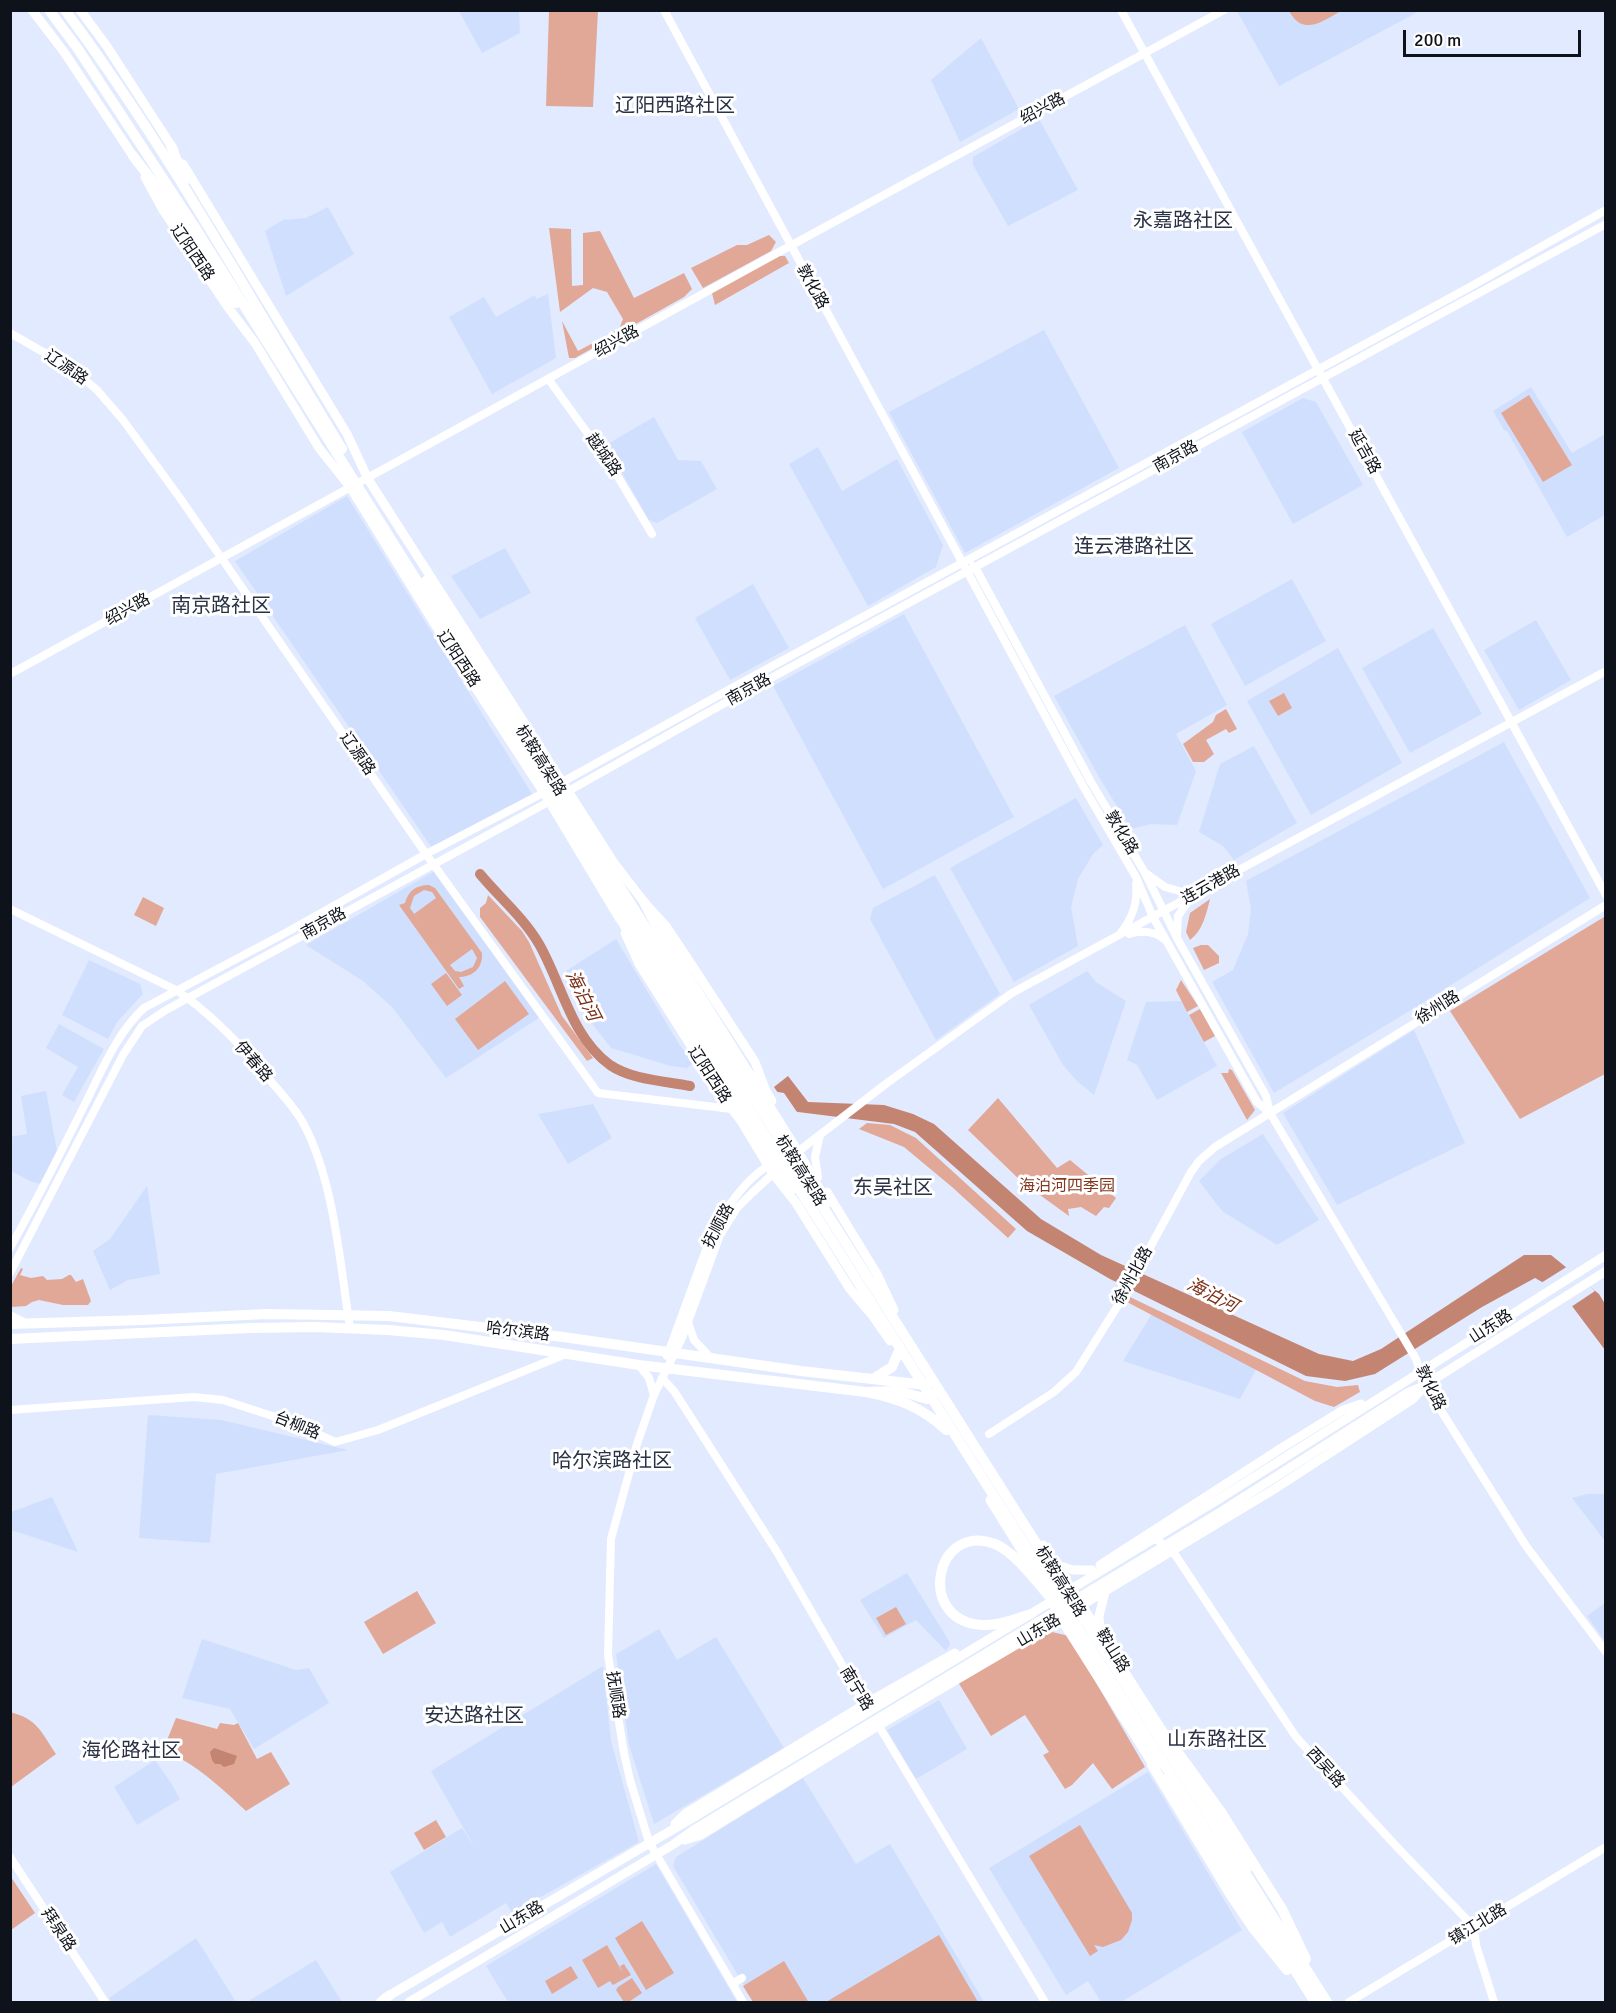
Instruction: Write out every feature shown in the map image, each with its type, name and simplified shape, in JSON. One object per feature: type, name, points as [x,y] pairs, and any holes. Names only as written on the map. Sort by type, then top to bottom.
[{"type":"highway","name":"辽阳西路","points":[[49,10],[78,49],[271,341]]},
{"type":"highway","name":"辽阳西路","points":[[65,10],[95,50],[263,318],[271,341]]},
{"type":"highway","points":[[171,146],[183,175],[228,247],[263,318]]},
{"type":"highway","points":[[134,156],[228,293],[271,341]]},
{"type":"highway","name":"杭鞍高架路","points":[[271,341],[840,1244],[1328,2002]]},
{"type":"highway","points":[[644,902],[657,927],[820,1189],[840,1244]]},
{"type":"highway","points":[[617,913],[801,1205],[840,1244]]},
{"type":"highway","name":"杭鞍高架路","points":[[840,1244],[1073,1630],[1314,2002]]},
{"type":"highway","name":"哈尔滨路","points":[[10,1323],[267,1314],[348,1315],[432,1320],[872,1380],[941,1387]]},
{"type":"highway","name":"哈尔滨路","points":[[10,1339],[251,1328],[350,1328],[444,1335],[639,1365],[664,1373],[866,1392],[891,1397],[913,1405],[935,1419],[947,1431]]},
{"type":"highway","points":[[872,1380],[892,1367],[898,1353]]},
{"type":"highway","points":[[927,1399],[936,1394],[941,1387]]},
{"type":"highway","name":"哈尔滨路","points":[[866,1392],[899,1391],[927,1399]]},
{"type":"highway","points":[[1031,1614],[999,1624],[981,1625],[964,1621],[948,1609],[940,1593],[940,1577],[944,1561],[960,1545],[978,1541],[996,1544],[1023,1567],[1073,1630]]},
{"type":"highway","points":[[1177,1751],[1221,1812],[1282,1909],[1328,2002]]},
{"type":"highway","points":[[1152,1765],[1253,1928],[1314,2002]]},
{"type":"highway","points":[[381,2002],[390,1995]]},
{"type":"main road","name":"辽阳西路","points":[[32,10],[64,52],[134,156],[163,210],[227,306],[255,343],[319,448],[350,487],[617,913],[639,964],[770,1170],[796,1203],[850,1289],[872,1315]]},
{"type":"main road","name":"辽阳西路","points":[[80,10],[106,45],[171,146],[347,434],[368,479],[614,863],[666,926],[755,1062],[766,1091],[877,1274],[890,1303]]},
{"type":"main road","name":"敦化路","points":[[664,10],[1083,786],[1136,877],[1168,944],[1257,1102],[1270,1113]]},
{"type":"main road","name":"延吉路","points":[[1121,10],[1512,721],[1605,895]]},
{"type":"main road","name":"绍兴路","points":[[10,675],[1224,10]]},
{"type":"main road","name":"南京路","points":[[10,1273],[123,1055],[134,1037],[150,1020],[433,863],[546,797],[563,781],[1467,288],[1605,210]]},
{"type":"main road","name":"南京路","points":[[10,1248],[126,1028],[144,1008],[289,931],[426,854],[546,797],[569,790],[1605,224]]},
{"type":"main road","name":"辽源路","points":[[10,333],[71,368],[97,390],[123,420],[426,854],[597,1093],[729,1105]]},
{"type":"main road","name":"越城路","points":[[549,380],[612,467],[652,534]]},
{"type":"main road","points":[[962,563],[975,567]]},
{"type":"main road","name":"敦化路","points":[[975,567],[1091,782],[1145,873],[1178,940],[1266,1096],[1270,1113],[1416,1359],[1425,1385],[1522,1539],[1605,1652]]},
{"type":"main road","name":"连云港路","points":[[833,1124],[1012,993],[1605,671]]},
{"type":"main road","points":[[1145,873],[1165,887],[1194,895],[1178,916],[1178,940]]},
{"type":"main road","points":[[1116,938],[1131,919],[1136,905],[1136,877]]},
{"type":"main road","name":"徐州路","points":[[1270,1113],[1605,905]]},
{"type":"main road","name":"伊春路","points":[[10,909],[176,990],[188,998],[244,1049],[301,1120],[317,1156],[327,1186],[350,1328]]},
{"type":"main road","points":[[1116,938],[1137,931],[1162,937],[1168,944]]},
{"type":"main road","name":"徐州北路","points":[[989,1434],[1054,1392],[1071,1377],[1122,1299],[1199,1161],[1215,1147],[1270,1113]]},
{"type":"main road","name":"抚顺路","points":[[743,2002],[712,1956],[649,1842],[624,1753],[608,1655],[611,1539],[637,1444],[717,1224],[743,1188],[801,1149],[833,1124]]},
{"type":"main road","points":[[818,1177],[815,1157],[821,1133]]},
{"type":"main road","name":"抚顺路","points":[[671,1353],[688,1322],[720,1235],[770,1170]]},
{"type":"main road","name":"山东路","points":[[409,2002],[674,1844],[1031,1614],[1216,1501],[1605,1255]]},
{"type":"main road","name":"山东路","points":[[376,2002],[649,1842],[847,1731],[1222,1511],[1605,1271]]},
{"type":"main road","name":"鞍山路","points":[[890,1303],[1021,1513],[1177,1751],[1328,2002]]},
{"type":"main road","points":[[10,1315],[26,1322]]},
{"type":"main road","name":"鞍山路","points":[[872,1315],[918,1384],[1050,1597],[1061,1619],[1073,1630],[1152,1765],[1173,1789],[1258,1924],[1314,2002]]},
{"type":"main road","points":[[688,1322],[694,1340],[711,1358]]},
{"type":"main road","name":"台柳路","points":[[10,1410],[194,1397],[223,1400],[294,1423],[335,1442],[378,1430],[569,1353]]},
{"type":"main road","points":[[639,1365],[649,1378],[654,1395]]},
{"type":"main road","name":"南宁路","points":[[664,1373],[777,1552],[878,1726],[1045,2002]]},
{"type":"main road","name":"山东路","points":[[674,1844],[701,1835],[1330,1455],[1413,1400],[1425,1385]]},
{"type":"main road","name":"山东路","points":[[667,1832],[686,1813],[865,1704],[1070,1585],[1343,1410],[1377,1398]]},
{"type":"main road","name":"西吴路","points":[[1147,1534],[1172,1550],[1296,1737],[1474,1927]]},
{"type":"main road","points":[[1056,1564],[1073,1570],[1092,1570]]},
{"type":"main road","points":[[1100,1633],[1099,1616],[1105,1592]]},
{"type":"main road","points":[[1051,1625],[1073,1630]]},
{"type":"main road","name":"镇江北路","points":[[1349,2002],[1605,1847]]},
{"type":"main road","name":"拜泉路","points":[[10,1857],[105,2002]]},
{"type":"main road","points":[[1474,1927],[1476,1945],[1494,2002]]},
{"type":"main road","points":[[732,1984],[742,1978]]},
{"type":"shaded area","points":[[1414,10],[1416,13],[1279,86],[1237,11]]},
{"type":"shaded area","points":[[459,11],[519,11],[520,33],[482,53]]},
{"type":"shaded area","points":[[981,38],[1019,109],[960,142],[931,80]]},
{"type":"shaded area","points":[[1039,119],[1078,190],[1008,226],[973,165],[973,157]]},
{"type":"shaded area","points":[[328,207],[354,254],[286,296],[265,231],[283,220],[306,218]]},
{"type":"shaded area","points":[[548,294],[556,358],[492,394],[449,317],[484,297],[496,317],[535,295],[536,299]]},
{"type":"shaded area","points":[[1044,330],[1119,468],[965,553],[889,412]]},
{"type":"shaded area","points":[[1531,387],[1572,453],[1605,434],[1605,515],[1567,537],[1507,431],[1504,430],[1493,411]]},
{"type":"shaded area","points":[[1303,398],[1316,402],[1363,485],[1293,524],[1242,432]]},
{"type":"shaded area","points":[[654,417],[678,460],[701,461],[717,489],[657,523],[649,520],[606,445]]},
{"type":"shaded area","points":[[818,447],[842,491],[897,459],[943,545],[936,567],[868,606],[789,464]]},
{"type":"shaded area","points":[[347,496],[532,794],[432,848],[235,561]]},
{"type":"shaded area","points":[[505,548],[531,593],[480,619],[451,576]]},
{"type":"shaded area","points":[[1292,579],[1326,641],[1245,686],[1211,624]]},
{"type":"shaded area","points":[[753,584],[789,648],[730,680],[695,618]]},
{"type":"shaded area","points":[[904,614],[1014,817],[883,889],[773,686]]},
{"type":"shaded area","points":[[1536,620],[1571,680],[1519,710],[1484,650]]},
{"type":"shaded area","points":[[1185,625],[1227,705],[1176,734],[1196,771],[1177,825],[1151,824],[1131,829],[1054,696]]},
{"type":"shaded area","points":[[1433,628],[1482,714],[1410,753],[1362,668]]},
{"type":"shaded area","points":[[1338,648],[1402,763],[1311,815],[1247,701]]},
{"type":"shaded area","points":[[1504,742],[1590,898],[1274,1093],[1212,982],[1233,970],[1248,934],[1251,909],[1246,881]]},
{"type":"shaded area","points":[[1254,746],[1297,823],[1234,860],[1223,846],[1199,832],[1220,764]]},
{"type":"shaded area","points":[[1076,798],[1103,845],[1093,854],[1078,879],[1071,907],[1078,946],[1014,982],[950,868]]},
{"type":"shaded area","points":[[438,869],[542,1016],[446,1078],[392,1007],[363,981],[306,945]]},
{"type":"shaded area","points":[[935,875],[1000,994],[936,1040],[870,919],[873,908]]},
{"type":"shaded area","points":[[616,939],[679,1044],[693,1063],[687,1068],[671,1066],[611,1048],[580,1008],[566,971]]},
{"type":"shaded area","points":[[89,960],[140,984],[143,994],[117,1022],[108,1039],[62,1015]]},
{"type":"shaded area","points":[[1087,971],[1096,982],[1126,1001],[1094,1095],[1063,1065],[1029,1005]]},
{"type":"shaded area","points":[[1181,1001],[1217,1066],[1157,1100],[1137,1065],[1127,1060],[1146,1002]]},
{"type":"shaded area","points":[[59,1024],[104,1049],[74,1102],[62,1095],[78,1067],[46,1048]]},
{"type":"shaded area","points":[[1414,1030],[1465,1143],[1337,1205],[1283,1113]]},
{"type":"shaded area","name":"海泊河","points":[[788,1076],[808,1102],[884,1105],[913,1114],[934,1124],[1041,1219],[1101,1255],[1319,1354],[1353,1361],[1381,1349],[1524,1255],[1551,1255],[1599,1294],[1605,1304],[1605,1350],[1563,1294],[1535,1278],[1482,1307],[1375,1374],[1345,1381],[1306,1376],[1110,1279],[1027,1231],[915,1132],[894,1124],[790,1111],[774,1087]]},
{"type":"shaded area","points":[[46,1091],[57,1151],[41,1184],[11,1171],[10,1137],[27,1134],[21,1096]]},
{"type":"shaded area","points":[[593,1104],[612,1138],[568,1164],[538,1114]]},
{"type":"shaded area","points":[[1263,1134],[1319,1220],[1277,1245],[1222,1211],[1199,1181],[1221,1159]]},
{"type":"shaded area","points":[[147,1186],[160,1274],[128,1280],[110,1290],[93,1251],[110,1239]]},
{"type":"shaded area","points":[[1153,1312],[1258,1366],[1240,1399],[1123,1361]]},
{"type":"shaded area","points":[[148,1415],[221,1420],[348,1450],[216,1474],[210,1543],[139,1538]]},
{"type":"shaded area","points":[[1587,1494],[1605,1494],[1605,1541],[1572,1498]]},
{"type":"shaded area","points":[[52,1497],[78,1552],[11,1530],[11,1512]]},
{"type":"shaded area","points":[[907,1573],[949,1641],[950,1644],[946,1651],[916,1620],[884,1638],[860,1600]]},
{"type":"shaded area","points":[[1605,1603],[1605,1641],[1587,1616]]},
{"type":"shaded area","points":[[659,1629],[677,1660],[716,1637],[784,1748],[654,1824],[629,1745],[616,1654]]},
{"type":"shaded area","points":[[202,1639],[296,1670],[309,1668],[329,1703],[254,1749],[230,1709],[182,1698]]},
{"type":"shaded area","points":[[603,1666],[611,1741],[639,1842],[512,1913],[506,1903],[450,1937],[442,1922],[424,1933],[390,1872],[462,1828],[475,1848],[431,1771]]},
{"type":"shaded area","points":[[939,1700],[967,1749],[916,1779],[887,1730]]},
{"type":"shaded area","points":[[214,1748],[237,1756],[234,1764],[224,1767],[215,1764],[210,1752]]},
{"type":"shaded area","points":[[155,1760],[180,1799],[137,1825],[114,1787]]},
{"type":"shaded area","points":[[1148,1772],[1242,1930],[1121,2002],[1101,2002],[1088,1981],[1066,1995],[989,1868]]},
{"type":"shaded area","points":[[803,1778],[856,1864],[890,1844],[984,2002],[754,2002],[673,1866],[676,1857]]},
{"type":"shaded area","points":[[656,1864],[737,2002],[508,2002],[486,1966]]},
{"type":"shaded area","points":[[196,1938],[236,2002],[112,2002],[109,1998]]},
{"type":"shaded area","points":[[316,1960],[342,2002],[247,2002]]},
{"type":"green space","points":[[549,11],[598,11],[593,107],[546,106]]},
{"type":"green space","points":[[1289,11],[1341,11],[1314,25],[1307,25],[1300,23]]},
{"type":"green space","points":[[549,228],[571,229],[572,286],[583,285],[583,233],[600,231],[634,298],[684,273],[692,289],[684,297],[575,358],[569,358],[562,321],[578,351],[619,329],[623,319],[607,292],[593,288],[560,312]]},
{"type":"green space","points":[[769,235],[776,242],[771,251],[703,288],[691,268],[737,245],[747,245]]},
{"type":"green space","points":[[777,256],[785,256],[789,263],[715,305],[712,293]]},
{"type":"green space","points":[[1529,395],[1572,465],[1543,482],[1501,413]]},
{"type":"green space","points":[[1284,693],[1292,708],[1278,716],[1269,701]]},
{"type":"green space","points":[[1226,709],[1237,729],[1229,733],[1226,729],[1206,740],[1214,754],[1204,762],[1193,762],[1183,744],[1213,722],[1216,715]]},
{"type":"green space","points":[[429,885],[435,888],[482,953],[481,963],[476,971],[459,977],[464,986],[459,989],[399,905],[405,903],[413,890]],"holes":[[[424,890],[432,892],[436,898],[414,914],[410,908],[414,896]],[[472,949],[477,958],[473,967],[461,972],[455,971],[450,965]]]},
{"type":"green space","points":[[488,895],[522,931],[562,1016],[593,1058],[587,1061],[480,917],[480,908],[486,903]]},
{"type":"green space","points":[[143,897],[164,908],[156,926],[134,915]]},
{"type":"green space","points":[[1210,899],[1201,927],[1190,940],[1186,932],[1190,913]]},
{"type":"green space","points":[[1604,917],[1606,920],[1605,1074],[1520,1119],[1450,1011]]},
{"type":"green space","points":[[1208,945],[1219,956],[1219,963],[1204,970],[1193,948]]},
{"type":"green space","points":[[446,973],[462,995],[447,1006],[431,984]]},
{"type":"green space","points":[[1181,980],[1198,1006],[1187,1012],[1176,990]]},
{"type":"green space","points":[[505,981],[529,1014],[478,1050],[455,1019]]},
{"type":"green space","points":[[1200,1009],[1215,1036],[1204,1042],[1189,1015]]},
{"type":"green space","points":[[1229,1069],[1232,1070],[1255,1110],[1247,1120],[1221,1073],[1228,1073]]},
{"type":"green space","name":"海泊河四季园","points":[[998,1098],[1057,1168],[1070,1160],[1116,1198],[1109,1208],[1104,1207],[1096,1216],[1081,1207],[1068,1209],[1069,1216],[1022,1182],[968,1130]]},
{"type":"green space","points":[[867,1123],[890,1125],[916,1138],[1016,1229],[1008,1238],[904,1147],[859,1129]]},
{"type":"green space","points":[[21,1268],[23,1269],[20,1275],[31,1278],[43,1276],[47,1280],[62,1279],[71,1275],[76,1282],[83,1279],[91,1301],[88,1305],[63,1305],[39,1300],[26,1306],[12,1307],[11,1286]]},
{"type":"green space","points":[[1130,1297],[1305,1381],[1337,1387],[1358,1385],[1360,1392],[1334,1407],[1315,1401],[1127,1302]]},
{"type":"green space","points":[[417,1591],[436,1623],[383,1654],[364,1622]]},
{"type":"green space","points":[[896,1607],[906,1624],[886,1635],[876,1618]]},
{"type":"green space","points":[[1052,1632],[1069,1636],[1145,1767],[1112,1789],[1093,1763],[1072,1785],[1065,1789],[1043,1755],[1049,1752],[1025,1715],[991,1736],[958,1682],[1042,1634]]},
{"type":"green space","points":[[10,1712],[27,1718],[38,1727],[56,1754],[11,1787]]},
{"type":"green space","points":[[176,1718],[217,1729],[220,1723],[234,1725],[238,1723],[257,1759],[271,1752],[290,1784],[246,1811],[198,1769],[163,1750]]},
{"type":"green space","points":[[436,1820],[446,1837],[424,1850],[414,1833]]},
{"type":"green space","points":[[1080,1825],[1132,1913],[1128,1932],[1121,1940],[1103,1947],[1094,1945],[1098,1951],[1090,1956],[1029,1856]]},
{"type":"green space","points":[[11,1877],[35,1913],[11,1930],[10,1929]]},
{"type":"green space","points":[[642,1921],[674,1973],[646,1990],[615,1938]]},
{"type":"green space","points":[[939,1935],[978,2002],[826,2002]]},
{"type":"green space","points":[[607,1945],[623,1973],[620,1966],[624,1964],[631,1975],[613,1985],[610,1981],[598,1988],[582,1960]]},
{"type":"green space","points":[[784,1961],[808,2001],[753,2002],[743,1986]]},
{"type":"green space","points":[[571,1966],[578,1978],[552,1994],[545,1981]]},
{"type":"green space","points":[[632,1978],[642,1993],[631,2002],[624,2002],[616,1990]]},
{"type":"pier","points":[[772,1091],[784,1093],[799,1115],[788,1113]]},
{"type":"pier","points":[[1568,1266],[1595,1291],[1571,1307],[1561,1296],[1541,1283]]},
{"type":"waterway","name":"海泊河","points":[[480,874],[533,934],[576,1025],[597,1053],[610,1065],[628,1074],[690,1086]]},
{"type":"district","name":"辽阳西路社区","points":[[675,107]]},
{"type":"district","name":"永嘉路社区","points":[[1183,222]]},
{"type":"district","name":"连云港路社区","points":[[1134,548]]},
{"type":"district","name":"南京路社区","points":[[221,607]]},
{"type":"district","name":"东吴社区","points":[[893,1189]]},
{"type":"district","name":"哈尔滨路社区","points":[[612,1462]]},
{"type":"district","name":"安达路社区","points":[[474,1717]]},
{"type":"district","name":"山东路社区","points":[[1217,1741]]},
{"type":"district","name":"海伦路社区","points":[[131,1752]]}]
